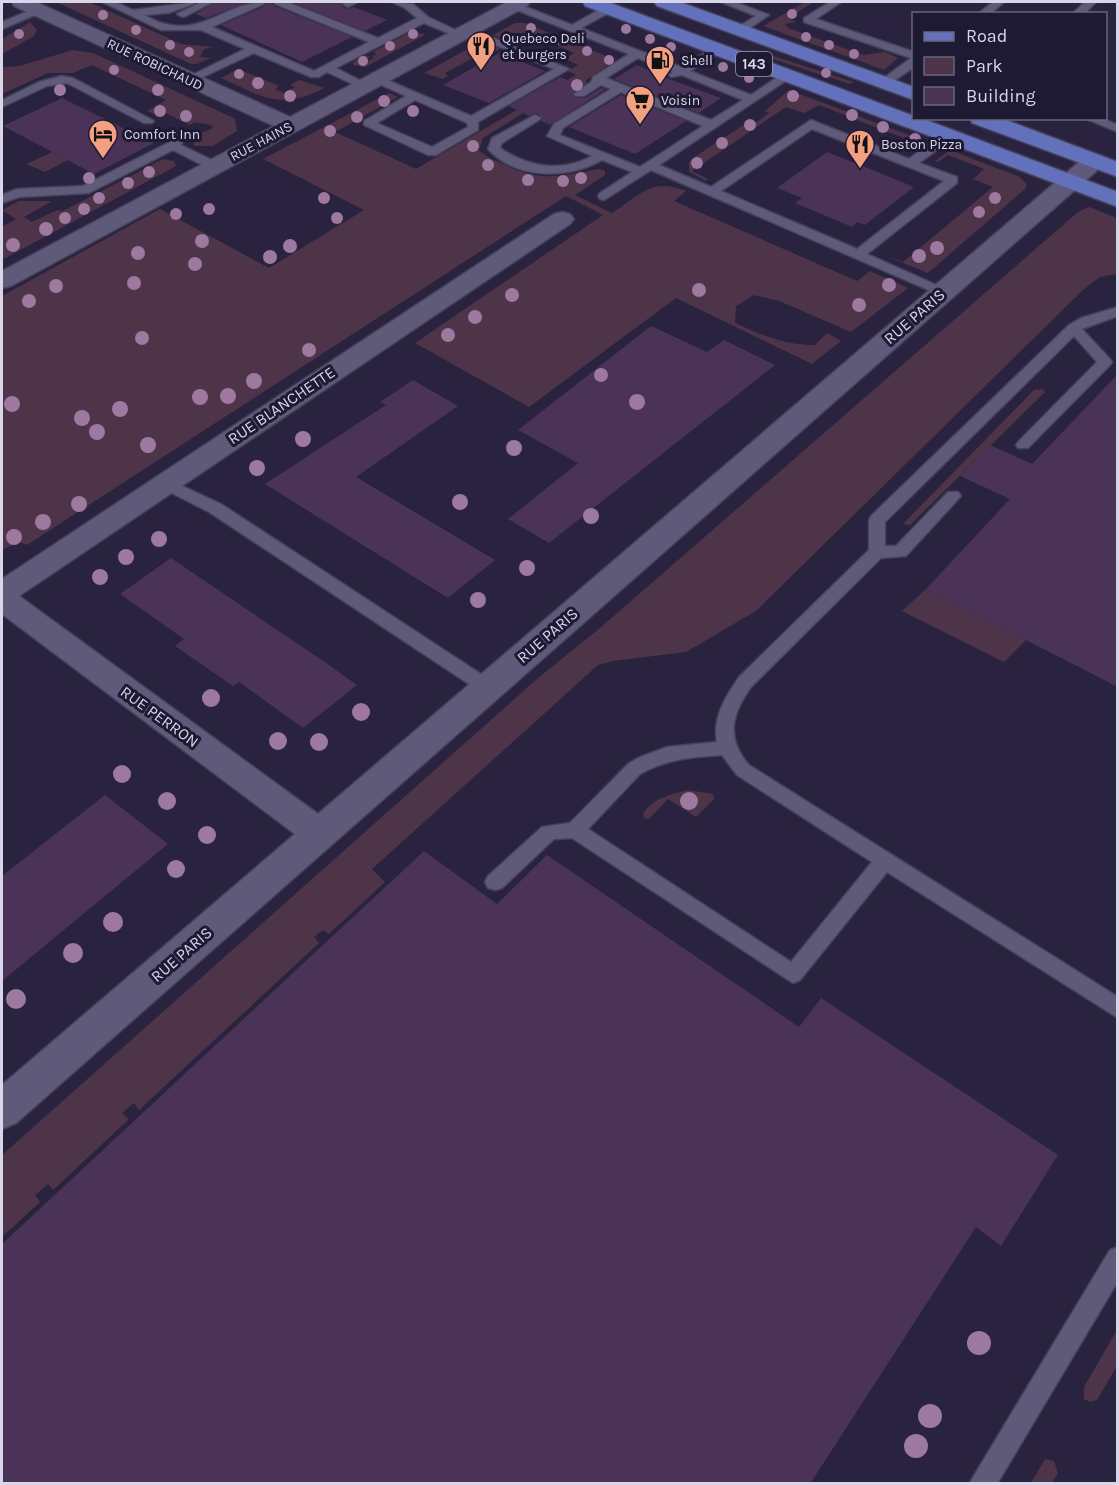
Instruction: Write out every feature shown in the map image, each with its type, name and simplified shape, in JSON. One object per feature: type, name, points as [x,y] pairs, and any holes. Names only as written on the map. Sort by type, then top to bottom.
[{"type":"main road","name":"143","points":[[664,2],[912,93]]},
{"type":"main road","name":"143","points":[[601,5],[1118,200]]},
{"type":"main road","points":[[985,120],[1118,170]]},
{"type":"street","name":"RUE HAINS","points":[[2,281],[516,3]]},
{"type":"street","name":"RUE ROBICHAUD","points":[[30,4],[290,125]]},
{"type":"street","name":"RUE PARIS","points":[[2,1110],[1094,161]]},
{"type":"street","name":"RUE BLANCHETTE","points":[[2,593],[562,219]]},
{"type":"street","name":"RUE PERRON","points":[[2,599],[319,833]]},
{"type":"lane","points":[[107,2],[165,28],[203,27],[315,75],[424,19]]},
{"type":"lane","points":[[129,11],[158,12],[190,2]]},
{"type":"lane","points":[[174,27],[178,15],[208,2]]},
{"type":"lane","points":[[203,27],[260,2]]},
{"type":"lane","points":[[279,2],[324,16],[378,42]]},
{"type":"lane","points":[[397,2],[409,6],[424,19],[563,69],[472,121]]},
{"type":"lane","points":[[726,2],[764,15],[740,30]]},
{"type":"lane","points":[[836,2],[808,20],[912,55]]},
{"type":"lane","points":[[986,12],[999,2]]},
{"type":"lane","points":[[1079,12],[1091,2]]},
{"type":"lane","points":[[516,3],[572,29],[752,99]]},
{"type":"lane","points":[[2,26],[30,4]]},
{"type":"lane","points":[[572,29],[601,5]]},
{"type":"lane","points":[[190,80],[254,49]]},
{"type":"lane","points":[[670,78],[717,50]]},
{"type":"lane","points":[[580,93],[596,84],[597,79],[637,54]]},
{"type":"lane","points":[[884,83],[912,62]]},
{"type":"lane","points":[[327,68],[415,96],[472,121]]},
{"type":"lane","points":[[604,196],[786,76]]},
{"type":"lane","points":[[597,79],[620,88],[646,94],[712,125]]},
{"type":"lane","points":[[2,104],[48,82],[63,80],[148,121]]},
{"type":"lane","points":[[620,88],[558,126],[553,136],[601,156],[712,192],[943,291]]},
{"type":"lane","points":[[415,96],[368,123],[432,152],[474,128],[472,121]]},
{"type":"lane","points":[[535,118],[496,141],[494,149],[528,167],[546,171],[583,166],[601,156]]},
{"type":"lane","points":[[1094,120],[1118,129]]},
{"type":"lane","points":[[712,192],[811,124],[953,180],[858,255]]},
{"type":"lane","points":[[911,163],[948,136]]},
{"type":"lane","points":[[2,200],[17,193],[85,190],[172,139],[214,166]]},
{"type":"lane","points":[[877,552],[877,520],[1074,328],[1086,321],[1118,311]]},
{"type":"lane","points":[[1023,445],[1105,362],[1074,328]]},
{"type":"lane","points":[[165,483],[215,508],[487,687]]},
{"type":"lane","points":[[953,496],[900,552],[877,552],[745,682],[736,694],[727,714],[723,730],[727,748],[733,760],[743,770],[1118,1009]]},
{"type":"lane","points":[[575,830],[634,768],[644,761],[662,754],[727,748]]},
{"type":"lane","points":[[495,882],[549,832],[575,830],[793,974],[885,860]]},
{"type":"lane","points":[[982,1484],[1118,1258]]},
{"type":"green space","points":[[56,2],[89,2],[181,44],[213,47],[204,49],[200,57],[211,58],[191,64]]},
{"type":"green space","points":[[805,2],[814,2],[791,16],[790,19],[796,22],[785,24],[788,28],[863,55],[885,52],[898,58],[884,70],[763,26]]},
{"type":"green space","points":[[30,22],[37,30],[34,36],[2,54],[2,39]]},
{"type":"green space","points":[[515,23],[525,23],[613,59],[586,80],[586,84],[522,112],[483,138],[479,150],[485,155],[516,170],[539,176],[561,176],[599,169],[605,171],[605,175],[575,195],[612,213],[647,190],[664,186],[674,187],[686,191],[674,201],[857,281],[870,271],[908,288],[851,332],[779,301],[754,295],[736,306],[735,323],[755,332],[794,343],[815,345],[827,333],[841,341],[812,364],[676,298],[529,407],[415,343],[603,215],[566,196],[27,545],[19,542],[2,550],[2,296],[160,209],[269,268],[364,210],[263,159],[389,93],[398,97],[335,132],[416,169],[576,75],[568,71],[578,65],[565,59],[574,53],[558,46],[563,43],[548,37],[542,40],[525,33],[508,41],[493,35]]},
{"type":"green space","points":[[412,31],[425,35],[365,67],[353,65],[353,62],[365,55],[370,57],[366,59],[368,61],[374,58],[372,56],[377,54],[373,52]]},
{"type":"green space","points":[[482,41],[500,49],[494,52],[488,50],[445,73],[448,76],[443,79],[424,73]]},
{"type":"green space","points":[[73,50],[93,53],[227,115],[235,119],[237,131],[213,146],[195,146],[193,144],[201,136],[199,134],[213,128],[211,125],[195,122],[190,125],[165,113],[159,116],[147,111],[166,100],[92,65],[73,73],[48,73],[2,94],[2,67],[19,66]]},
{"type":"green space","points":[[754,50],[854,82],[850,84],[750,52]]},
{"type":"green space","points":[[238,69],[279,86],[275,89],[284,93],[295,87],[290,85],[299,80],[324,88],[295,99],[271,98],[221,78]]},
{"type":"green space","points":[[789,90],[922,140],[907,150],[905,149],[914,142],[819,105],[804,113],[786,107],[692,171],[708,179],[706,181],[689,172],[689,162],[693,158],[748,122],[754,124],[769,113],[765,111]]},
{"type":"green space","points":[[950,150],[1020,177],[1027,185],[928,273],[883,255],[903,262],[993,187],[973,179],[984,169],[948,155],[938,162],[935,161]]},
{"type":"green space","points":[[52,152],[68,160],[45,172],[26,164]]},
{"type":"green space","points":[[163,159],[174,161],[176,166],[2,260],[2,227],[16,219],[2,210],[19,201],[52,201],[24,217],[32,222],[57,210],[63,211]]},
{"type":"green space","points":[[1089,207],[1117,218],[1117,274],[1100,277],[1084,289],[756,611],[686,652],[598,665],[372,869],[385,882],[329,934],[323,930],[314,937],[319,943],[139,1110],[134,1103],[122,1113],[129,1119],[53,1190],[48,1184],[35,1195],[40,1202],[2,1237],[2,1155],[538,678],[600,628],[1078,212]]},
{"type":"green space","points":[[1042,389],[1045,392],[910,525],[903,524],[1034,390]]},
{"type":"green space","points":[[926,589],[1026,640],[1004,662],[902,611]]},
{"type":"green space","points":[[688,790],[713,794],[714,799],[696,817],[668,799],[649,819],[644,818],[643,814],[651,804]]},
{"type":"green space","points":[[1117,1330],[1117,1366],[1097,1400],[1090,1402],[1084,1399],[1084,1387]]},
{"type":"green space","points":[[1045,1459],[1054,1461],[1058,1473],[1052,1483],[1031,1483]]},
{"type":"building","points":[[215,2],[250,2],[206,18],[195,14]]},
{"type":"building","points":[[267,2],[272,2],[274,6],[352,37],[302,62],[221,25],[265,6]]},
{"type":"building","points":[[292,2],[341,2],[342,6],[347,9],[354,7],[387,20],[365,31]]},
{"type":"building","points":[[499,53],[545,71],[489,103],[443,85]]},
{"type":"building","name":"Shell","points":[[637,65],[721,98],[699,113],[614,79]]},
{"type":"building","points":[[560,77],[582,86],[572,94],[576,98],[585,98],[601,88],[606,89],[550,125],[541,121],[543,118],[536,113],[529,116],[509,106]]},
{"type":"building","points":[[621,95],[686,121],[635,154],[569,127]]},
{"type":"building","points":[[62,98],[154,143],[94,174],[3,126]]},
{"type":"building","points":[[827,152],[914,187],[865,225],[857,222],[852,227],[795,203],[802,198],[777,188]]},
{"type":"building","points":[[651,326],[707,352],[724,340],[775,365],[549,543],[508,519],[578,463],[518,430]]},
{"type":"building","points":[[1118,374],[1118,687],[926,589],[1010,499],[960,476],[990,445],[1032,464]]},
{"type":"building","points":[[413,380],[458,406],[356,477],[495,560],[448,598],[265,484],[386,405],[380,402]]},
{"type":"building","points":[[171,558],[357,685],[303,728],[239,682],[233,686],[175,646],[184,639],[120,594]]},
{"type":"building","points":[[105,795],[168,844],[2,981],[2,876]]},
{"type":"building","points":[[424,851],[497,904],[547,855],[799,1027],[821,998],[1058,1155],[1001,1246],[976,1227],[810,1484],[2,1484],[2,1244]]},
{"type":"place","name":"Quebeco Deli et burgers","points":[[481,72]]},
{"type":"place","name":"Shell","points":[[660,86]]},
{"type":"place","name":"Voisin","points":[[640,126]]},
{"type":"place","name":"Comfort Inn","points":[[103,160]]},
{"type":"place","name":"Boston Pizza","points":[[860,170]]}]
